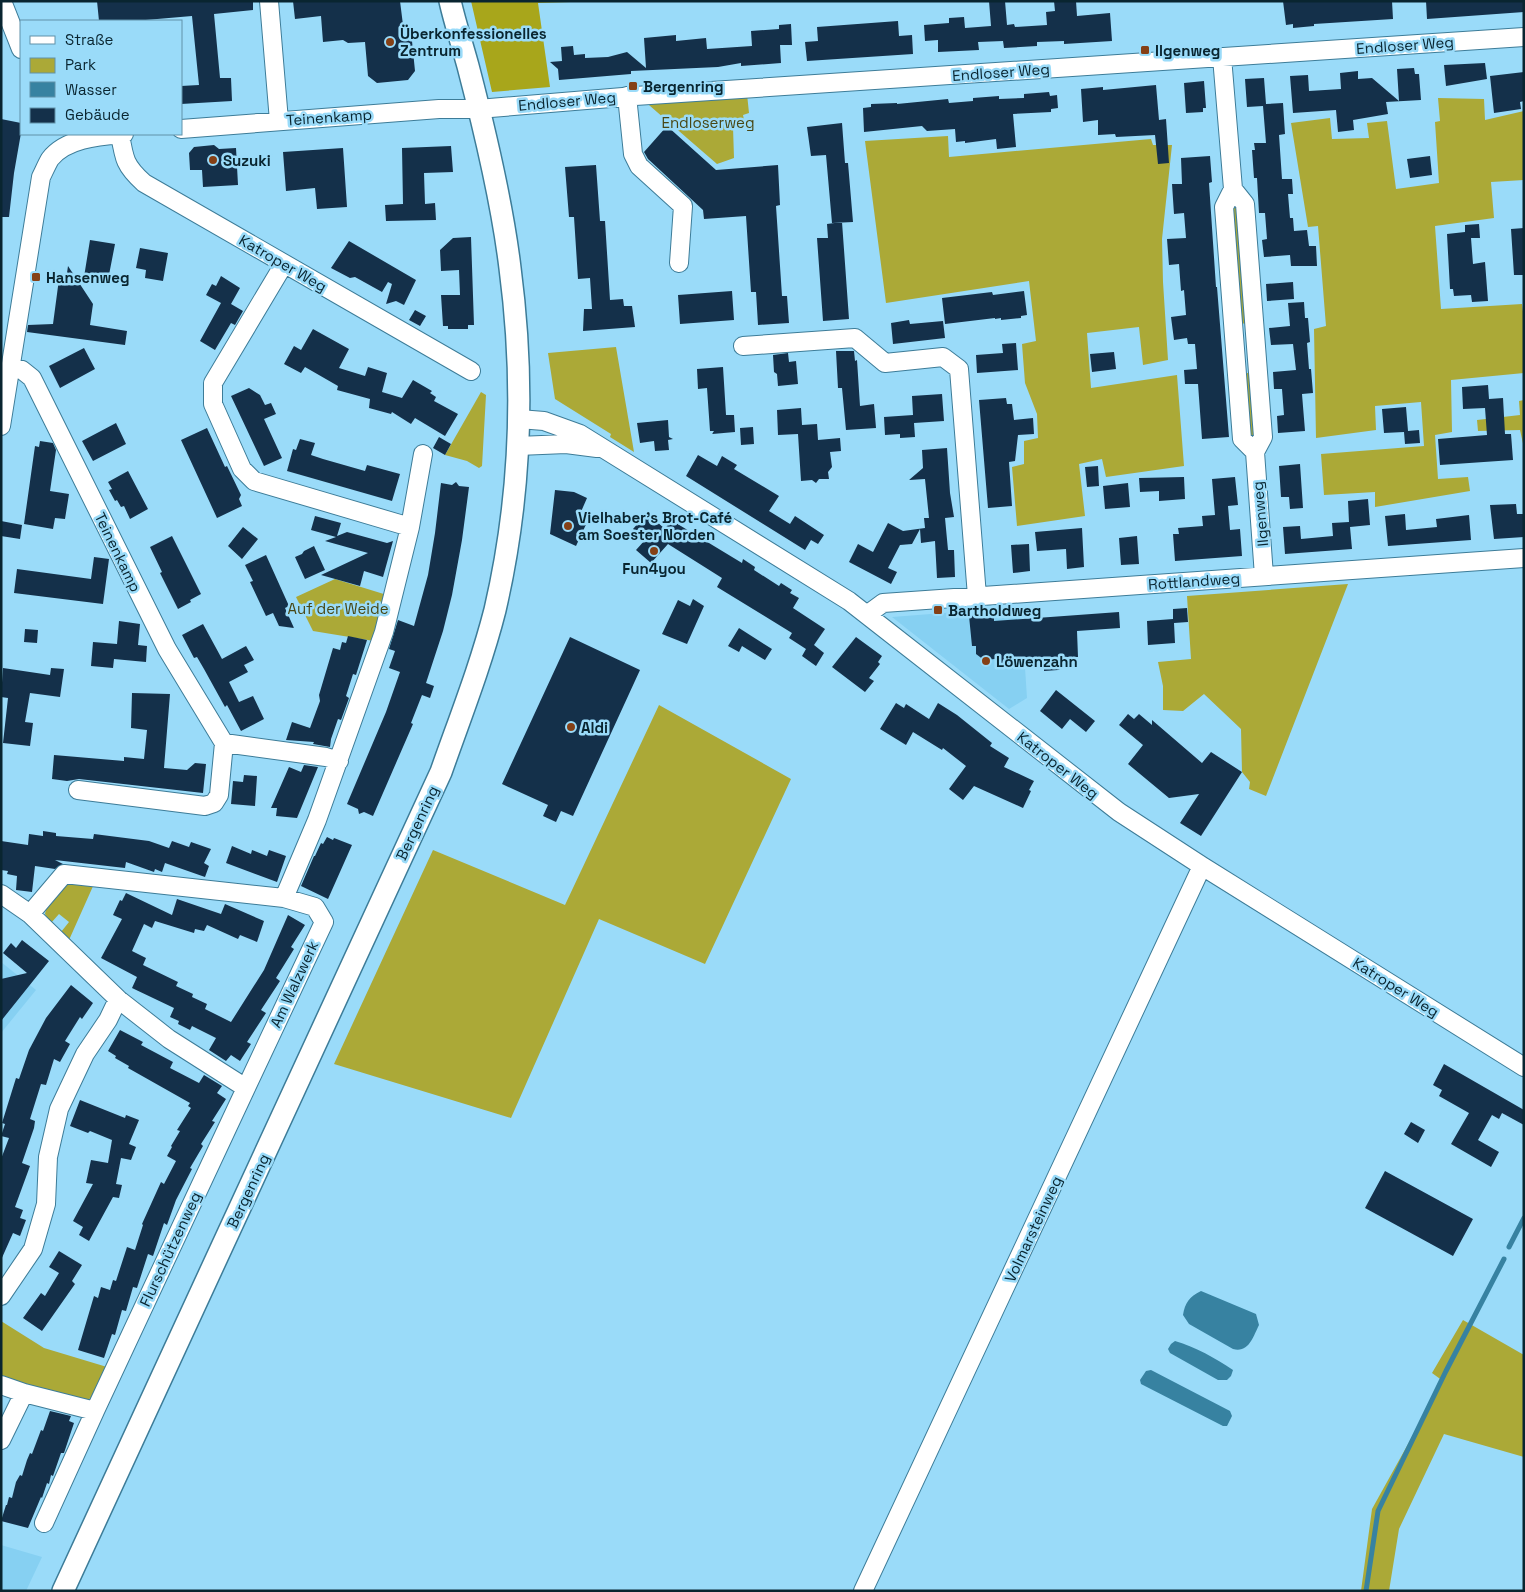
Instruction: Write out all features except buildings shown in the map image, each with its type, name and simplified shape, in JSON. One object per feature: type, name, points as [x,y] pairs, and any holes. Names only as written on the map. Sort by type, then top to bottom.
[{"type":"main road","name":"Bergenring","points":[[63,1591],[441,772],[474,678],[494,612],[510,530],[518,446],[517,336],[510,266],[496,184],[450,1]]},
{"type":"street","points":[[2,1],[20,47]]},
{"type":"street","points":[[270,1],[280,121]]},
{"type":"street","name":"Endloser Weg","points":[[478,109],[627,96],[1524,37]]},
{"type":"street","name":"Ilgenweg","points":[[1222,57],[1233,189],[1224,207],[1242,438],[1255,452],[1264,576]]},
{"type":"street","points":[[627,96],[633,154],[638,166],[683,206],[679,263]]},
{"type":"street","name":"Teinenkamp","points":[[182,129],[439,109],[478,109]]},
{"type":"street","points":[[1,426],[41,177],[50,158],[63,140],[112,135]]},
{"type":"street","name":"Katroper Weg","points":[[120,135],[123,155],[130,169],[144,183],[471,371]]},
{"type":"street","points":[[284,264],[214,384],[212,404],[242,468],[254,481],[410,527]]},
{"type":"street","points":[[743,346],[855,338],[885,362],[943,357],[959,369],[977,596]]},
{"type":"street","name":"Teinenkamp","points":[[11,368],[22,370],[32,378],[167,649],[224,743]]},
{"type":"street","name":"Katroper Weg","points":[[519,419],[544,421],[580,434],[842,596],[868,614],[1118,812],[1524,1067]]},
{"type":"street","name":"Katroper Weg","points":[[518,446],[566,444],[603,448]]},
{"type":"street","points":[[284,898],[313,830],[339,761],[384,632],[410,527],[424,454]]},
{"type":"street","name":"Rottlandweg","points":[[868,614],[883,603],[1524,558]]},
{"type":"street","points":[[78,790],[205,806],[214,803],[219,795],[224,743],[326,757],[339,761]]},
{"type":"street","name":"Volmarsteinweg","points":[[863,1591],[1202,866]]},
{"type":"street","name":"Am Walzwerk","points":[[30,914],[64,874],[284,898],[315,907],[324,922],[246,1088]]},
{"type":"street","points":[[1,894],[30,914],[118,999],[169,1040],[246,1088]]},
{"type":"street","points":[[1,1296],[33,1249],[46,1204],[48,1157],[59,1109],[85,1054],[108,1020],[118,999]]},
{"type":"street","name":"Flurschützenweg","points":[[44,1523],[246,1088]]},
{"type":"street","points":[[1,1385],[24,1393],[95,1411]]},
{"type":"street","points":[[1,1440],[24,1393]]},
{"type":"shaded area","points":[[471,1],[602,1],[538,3],[550,87],[492,92]]},
{"type":"shaded area","name":"Löwenzahn","points":[[1021,607],[1027,698],[1009,709],[892,617]]},
{"type":"shaded area","points":[[1,962],[36,990],[1,1033]]},
{"type":"shaded area","points":[[1,1545],[42,1557],[26,1591],[1,1591]]},
{"type":"green space","name":"Endloserweg","points":[[747,94],[749,113],[743,115],[745,125],[733,127],[734,158],[717,164],[642,99]]},
{"type":"green space","points":[[1438,98],[1484,99],[1485,120],[1524,111],[1524,180],[1491,182],[1494,218],[1435,226],[1441,309],[1522,304],[1524,319],[1524,373],[1451,380],[1452,432],[1435,435],[1438,479],[1468,477],[1470,491],[1375,507],[1375,492],[1324,495],[1321,454],[1424,446],[1421,402],[1375,406],[1376,430],[1316,438],[1314,329],[1326,326],[1318,226],[1308,227],[1291,123],[1330,118],[1332,139],[1369,138],[1367,123],[1387,121],[1396,189],[1439,183],[1435,122],[1440,121]]},
{"type":"green space","points":[[948,136],[949,157],[1151,139],[1153,145],[1172,145],[1162,239],[1168,360],[1143,365],[1139,327],[1087,333],[1091,388],[1177,375],[1184,466],[1106,477],[1102,459],[1079,464],[1085,516],[1017,526],[1012,467],[1024,464],[1024,441],[1038,438],[1037,414],[1025,383],[1022,344],[1036,341],[1029,281],[886,303],[865,141]]},
{"type":"green space","points":[[1232,208],[1236,208],[1239,211],[1247,324],[1240,323]]},
{"type":"green space","points":[[616,347],[634,452],[610,437],[611,434],[555,399],[548,353]]},
{"type":"green space","points":[[1247,373],[1251,373],[1256,435],[1252,436],[1249,433],[1245,377]]},
{"type":"green space","points":[[481,392],[486,395],[482,466],[479,468],[467,461],[445,455]]},
{"type":"green space","points":[[1524,400],[1524,448],[1520,430],[1478,431],[1477,420],[1520,415],[1519,401]]},
{"type":"green space","name":"Auf der Weide","points":[[335,579],[387,595],[374,641],[313,631],[296,597]]},
{"type":"green space","points":[[1348,584],[1266,796],[1249,789],[1250,782],[1242,772],[1241,729],[1204,694],[1183,711],[1163,710],[1163,686],[1158,662],[1191,659],[1187,596]]},
{"type":"green space","points":[[659,705],[791,779],[705,964],[599,919],[511,1118],[334,1064],[433,850],[565,905]]},
{"type":"green space","points":[[70,881],[94,884],[69,940],[61,932],[69,922],[59,914],[51,923],[45,914],[48,904],[54,895]]},
{"type":"green space","points":[[1463,1320],[1524,1355],[1524,1457],[1444,1434],[1399,1529],[1389,1591],[1361,1591],[1372,1509],[1443,1381],[1432,1373]]},
{"type":"green space","points":[[1,1321],[44,1348],[107,1367],[93,1397],[85,1401],[1,1378]]},
{"type":"water","points":[[1201,1291],[1256,1314],[1259,1325],[1247,1346],[1243,1349],[1233,1349],[1189,1324],[1183,1315],[1185,1307],[1193,1296]]},
{"type":"water","points":[[1175,1341],[1212,1357],[1233,1370],[1231,1376],[1227,1380],[1218,1380],[1170,1353],[1168,1349]]},
{"type":"water","points":[[1151,1370],[1230,1411],[1232,1416],[1227,1426],[1223,1426],[1141,1384],[1140,1380],[1146,1371]]},
{"type":"waterway","points":[[1509,1247],[1524,1218]]},
{"type":"waterway","points":[[1366,1591],[1378,1511],[1446,1371],[1504,1259]]},
{"type":"place","name":"Überkonfessionelles Zentrum","points":[[390,42]]},
{"type":"place","name":"Ilgenweg","points":[[1145,50]]},
{"type":"place","name":"Bergenring","points":[[633,86]]},
{"type":"place","name":"Suzuki","points":[[213,160]]},
{"type":"place","name":"Hansenweg","points":[[36,277]]},
{"type":"place","name":"Vielhaber's Brot-Café am Soester Norden","points":[[568,526]]},
{"type":"place","name":"Fun4you","points":[[654,551]]},
{"type":"place","name":"Bartholdweg","points":[[938,610]]},
{"type":"place","name":"Löwenzahn","points":[[986,661]]},
{"type":"place","name":"Aldi","points":[[571,727]]}]
